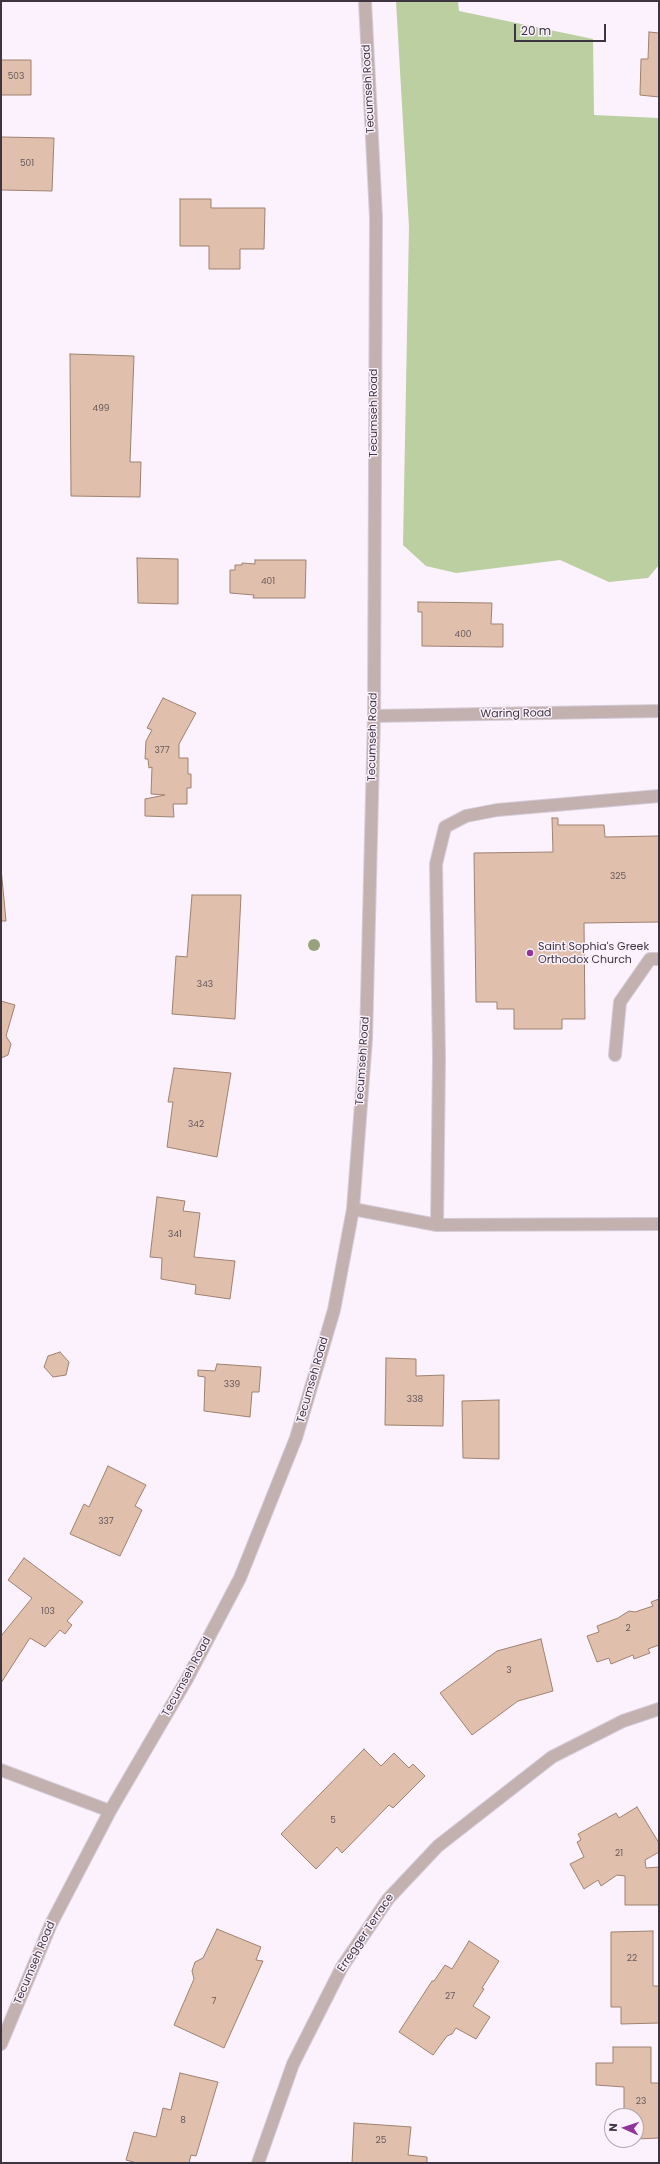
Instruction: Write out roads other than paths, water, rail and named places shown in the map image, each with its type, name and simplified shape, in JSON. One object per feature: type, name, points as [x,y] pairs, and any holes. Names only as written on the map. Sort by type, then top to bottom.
[{"type":"street","name":"Tecumseh Road","points":[[1,2044],[51,1924],[110,1811],[187,1679],[240,1578],[296,1438],[334,1310],[353,1209],[366,1040],[374,716],[376,217],[365,1]]},
{"type":"street","name":"Waring Road","points":[[374,716],[659,711]]},
{"type":"street","points":[[437,1225],[439,1058],[436,864],[445,827],[466,816],[496,810],[659,796]]},
{"type":"street","points":[[615,1055],[620,1002],[650,959],[659,959]]},
{"type":"street","points":[[353,1209],[437,1225],[659,1224]]},
{"type":"street","name":"Erregger Terrace","points":[[258,2163],[293,2064],[342,1967],[388,1899],[438,1846],[552,1757],[623,1721],[659,1709]]},
{"type":"street","points":[[1,1770],[110,1811]]},
{"type":"place","name":"Saint Sophia's Greek Orthodox Church","points":[[530,953]]}]
